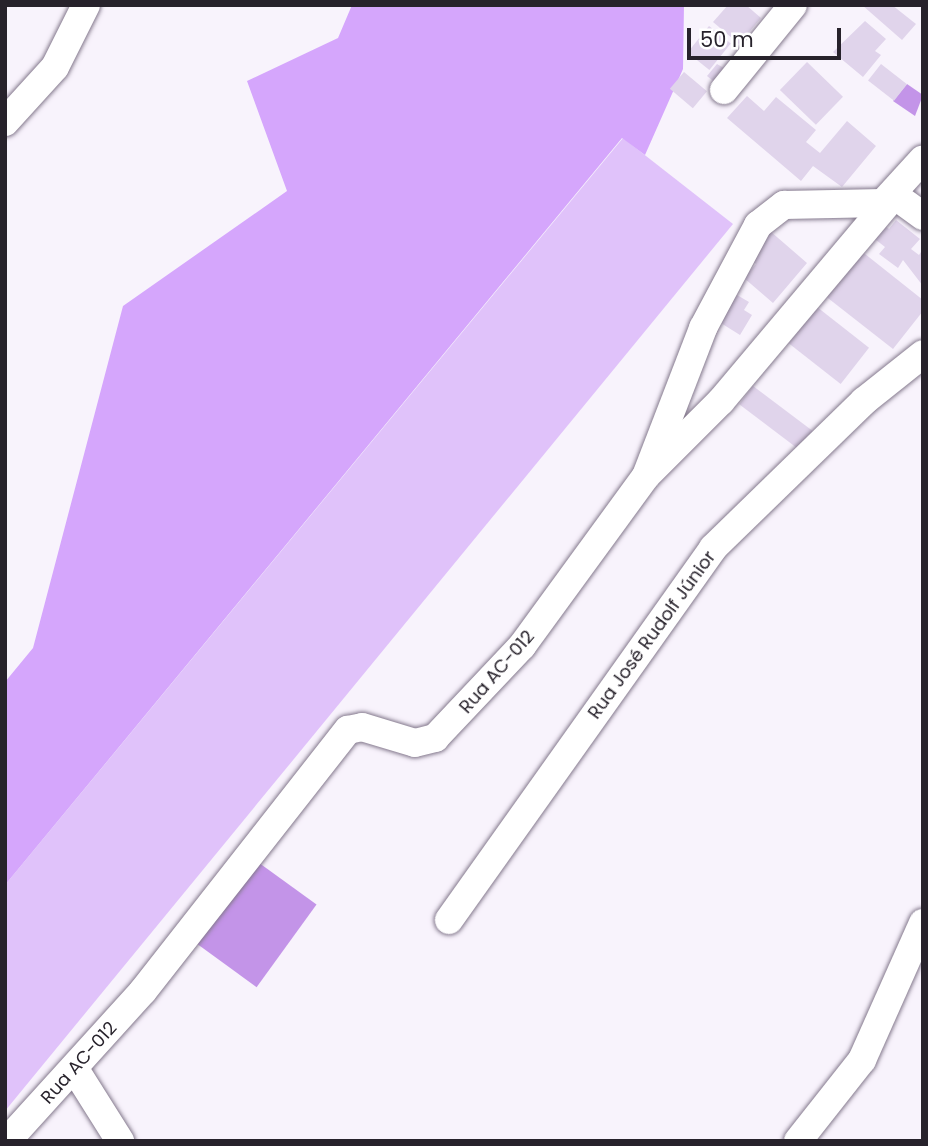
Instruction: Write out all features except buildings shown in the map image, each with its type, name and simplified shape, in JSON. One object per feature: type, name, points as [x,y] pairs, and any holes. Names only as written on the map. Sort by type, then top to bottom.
[{"type":"street","points":[[5,122],[55,67],[86,5]]},
{"type":"street","points":[[724,90],[793,5]]},
{"type":"street","points":[[646,476],[907,205],[923,159]]},
{"type":"street","name":"Rua AC-012","points":[[7,1141],[76,1071],[348,730],[362,727],[415,743],[435,738],[514,655],[646,476],[703,328],[758,225],[784,205],[907,205]]},
{"type":"street","name":"Rua José Rudolf Júnior","points":[[449,920],[713,548],[864,401],[923,354]]},
{"type":"street","points":[[798,1141],[867,1051],[923,923]]},
{"type":"street","points":[[76,1071],[120,1141]]},
{"type":"shaded area","points":[[352,5],[684,5],[683,69],[645,155],[622,138],[5,885],[5,682],[33,648],[123,306],[287,191],[247,81],[338,38]]},
{"type":"shaded area","points":[[907,84],[923,95],[915,116],[893,101]]},
{"type":"shaded area","points":[[623,138],[733,224],[5,1111],[5,885]]},
{"type":"shaded area","points":[[251,857],[317,905],[257,987],[191,940]]}]
